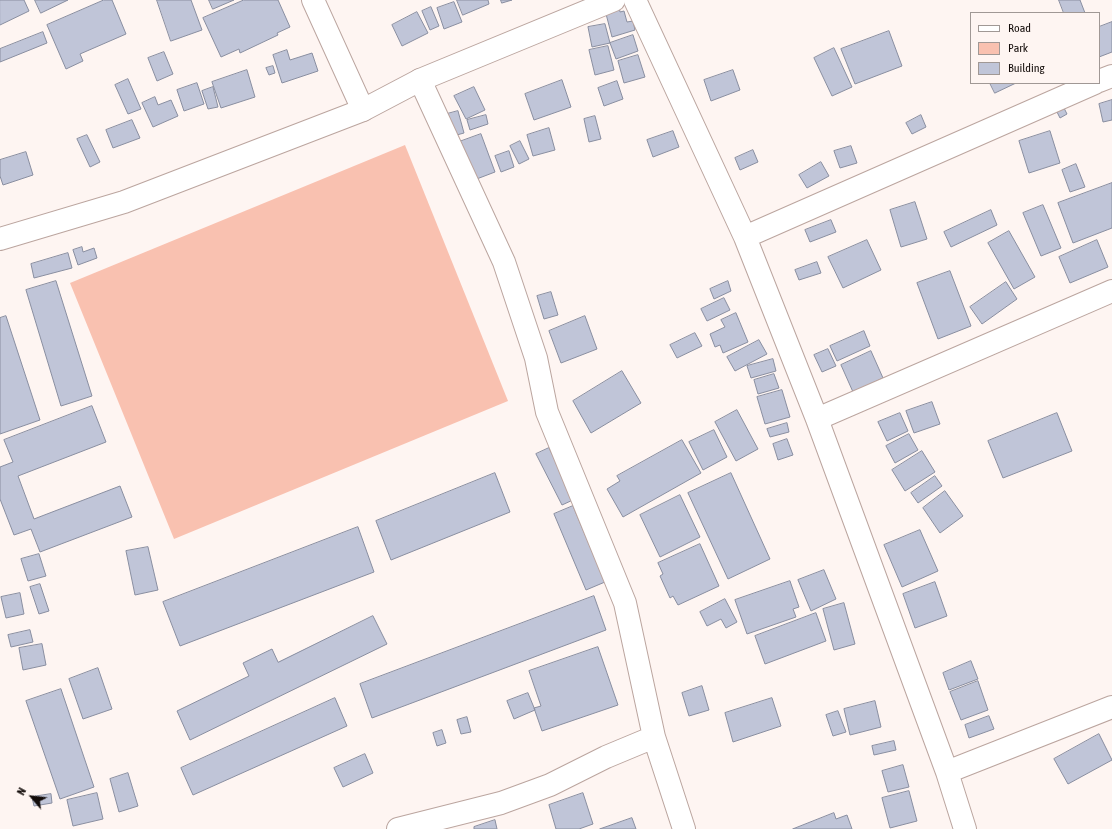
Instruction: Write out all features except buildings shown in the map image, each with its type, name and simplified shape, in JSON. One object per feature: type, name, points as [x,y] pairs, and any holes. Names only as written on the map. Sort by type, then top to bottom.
[{"type":"street","points":[[313,0],[363,110]]},
{"type":"street","points":[[0,239],[124,202],[363,110],[420,80],[614,0]]},
{"type":"street","points":[[635,0],[745,237],[817,419],[947,772],[965,829]]},
{"type":"street","points":[[1100,81],[1112,76]]},
{"type":"street","points":[[420,80],[504,262],[536,358],[547,412],[625,603],[654,736],[684,829]]},
{"type":"street","points":[[745,237],[1093,84]]},
{"type":"street","points":[[817,419],[1112,291]]},
{"type":"street","points":[[947,772],[1112,707]]},
{"type":"street","points":[[398,829],[501,803],[550,785],[606,757],[654,736]]},
{"type":"green space","points":[[405,145],[508,401],[174,539],[70,283]]}]
